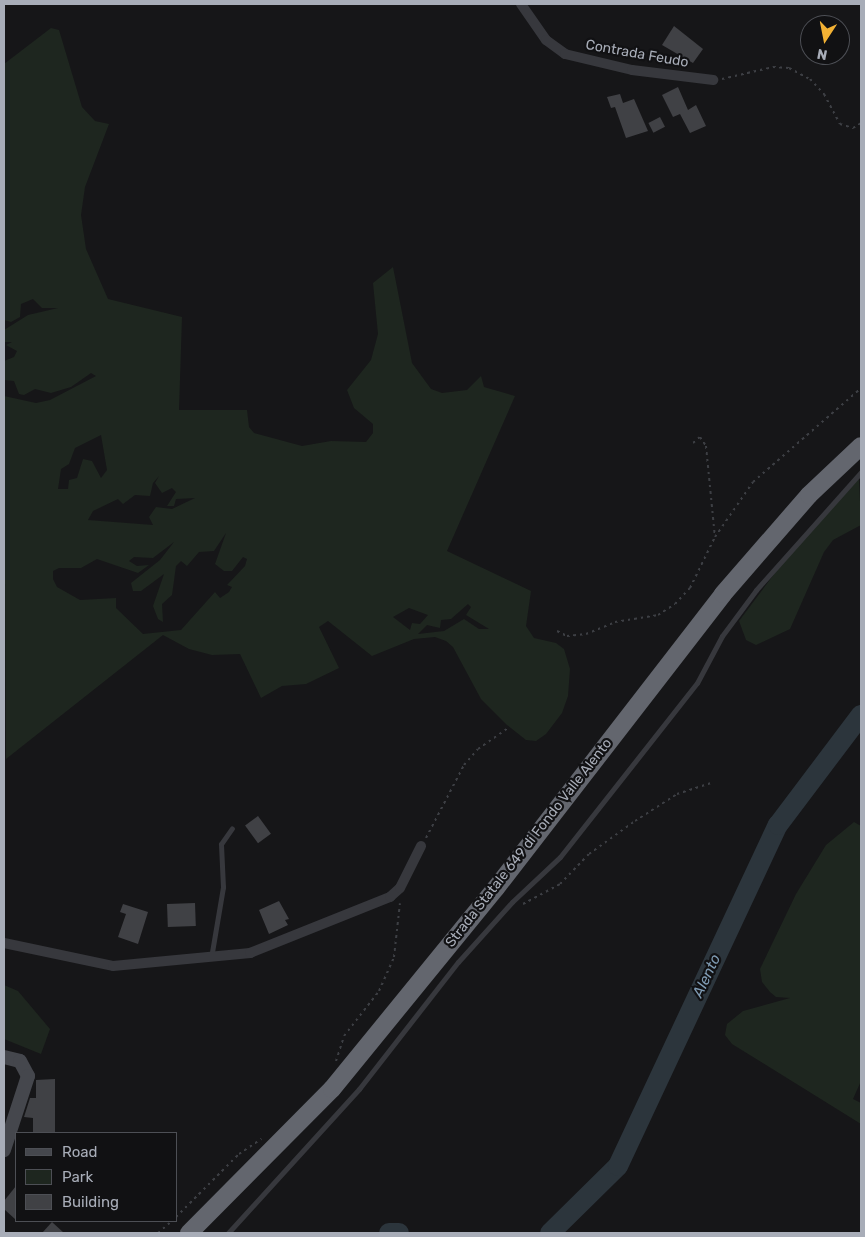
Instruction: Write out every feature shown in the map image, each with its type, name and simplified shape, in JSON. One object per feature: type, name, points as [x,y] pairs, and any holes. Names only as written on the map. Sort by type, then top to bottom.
[{"type":"highway","name":"Strada Statale 649 di Fondo Valle Alento","points":[[189,1233],[332,1089],[496,888],[723,594],[809,495],[861,446]]},
{"type":"main road","points":[[4,1057],[20,1061],[28,1076],[4,1150]]},
{"type":"street","name":"Contrada Feudo","points":[[521,4],[546,40],[565,54],[632,70],[712,80]]},
{"type":"street","points":[[4,944],[113,966],[211,959],[250,953],[373,906],[400,888],[421,846]]},
{"type":"lane","points":[[228,1233],[359,1090],[504,910],[560,857],[696,683],[718,642],[756,590],[861,472]]},
{"type":"lane","points":[[211,959],[223,887],[221,844],[232,828]]},
{"type":"path","points":[[712,80],[773,66],[788,68],[819,89],[840,124],[853,128],[861,123]]},
{"type":"path","points":[[556,631],[576,636],[615,622],[658,614],[690,588],[715,537],[754,482],[861,388]]},
{"type":"path","points":[[694,443],[700,437],[706,446],[715,537]]},
{"type":"path","points":[[421,846],[464,765],[478,749],[509,727]]},
{"type":"path","points":[[504,910],[538,899],[589,854],[635,821],[677,794],[710,783]]},
{"type":"path","points":[[333,1069],[344,1036],[379,991],[394,957],[400,931],[400,888]]},
{"type":"path","points":[[178,1215],[239,1154],[264,1137]]},
{"type":"path","points":[[158,1233],[171,1222]]},
{"type":"green space","points":[[51,28],[59,30],[82,107],[95,121],[109,124],[85,187],[81,215],[86,249],[108,299],[182,317],[179,410],[247,410],[249,427],[254,433],[302,446],[331,441],[366,442],[373,433],[373,424],[354,408],[347,390],[371,360],[378,334],[373,283],[393,267],[412,363],[431,389],[442,393],[467,390],[481,376],[484,387],[515,396],[447,551],[531,591],[526,626],[534,638],[556,643],[564,649],[570,669],[568,696],[562,713],[546,734],[536,741],[526,740],[507,725],[481,699],[453,647],[446,641],[435,637],[414,639],[372,656],[328,621],[319,627],[339,668],[306,684],[282,686],[261,698],[240,654],[212,655],[189,649],[163,635],[6,759],[4,396],[36,403],[50,400],[96,376],[91,373],[71,387],[51,393],[35,389],[24,395],[19,394],[14,381],[4,380],[4,361],[14,357],[17,351],[6,345],[12,342],[4,342],[4,330],[28,315],[58,308],[42,308],[33,299],[21,304],[20,317],[11,322],[4,320],[4,64]],"holes":[[[101,435],[107,470],[101,478],[92,461],[83,459],[77,478],[69,480],[68,489],[58,489],[61,469],[69,464],[75,448]],[[159,476],[155,483],[162,493],[172,488],[176,492],[167,506],[174,506],[176,499],[195,498],[172,509],[156,507],[149,517],[153,525],[88,520],[93,511],[118,499],[123,504],[135,495],[150,496],[153,483]],[[226,533],[215,564],[224,571],[232,571],[243,557],[247,559],[245,566],[227,585],[232,587],[229,592],[220,598],[215,592],[181,630],[143,634],[116,608],[116,598],[80,600],[57,587],[53,579],[53,571],[59,568],[81,568],[97,559],[138,573],[149,565],[137,566],[129,561],[134,557],[153,558],[174,542],[160,560],[131,583],[133,591],[141,591],[164,574],[153,606],[158,619],[163,622],[162,604],[172,595],[176,566],[181,561],[187,566],[199,552],[214,551]],[[468,604],[471,607],[466,615],[489,629],[479,629],[464,619],[444,631],[418,634],[427,625],[440,628],[441,620],[451,619]],[[409,608],[428,615],[420,624],[412,623],[410,630],[393,617]]]},
{"type":"green space","points":[[859,479],[861,525],[833,540],[824,552],[790,629],[756,645],[746,640],[739,621],[790,553]]},
{"type":"green space","points":[[854,822],[861,826],[861,1081],[853,1099],[861,1103],[861,1124],[732,1044],[725,1035],[727,1024],[743,1011],[790,998],[776,997],[770,992],[762,982],[760,969],[796,894],[826,845]]},
{"type":"green space","points":[[4,985],[18,991],[50,1029],[41,1054],[4,1039]]},
{"type":"building","points":[[674,26],[703,49],[693,63],[662,45]]},
{"type":"building","points":[[678,87],[688,110],[696,105],[706,126],[690,133],[680,114],[673,117],[662,95]]},
{"type":"building","points":[[620,94],[623,103],[634,99],[648,131],[626,138],[615,107],[611,108],[607,97]]},
{"type":"building","points":[[660,117],[665,127],[653,133],[648,123]]},
{"type":"building","points":[[258,816],[271,834],[258,843],[245,825]]},
{"type":"building","points":[[279,901],[289,919],[285,920],[288,925],[269,934],[259,910]]},
{"type":"building","points":[[195,903],[196,926],[168,927],[167,904]]},
{"type":"building","points":[[123,904],[148,912],[138,944],[118,937],[126,914],[120,912]]},
{"type":"building","points":[[55,1079],[55,1132],[33,1132],[33,1118],[24,1117],[30,1098],[36,1098],[36,1080]]},
{"type":"building","points":[[15,1187],[15,1219],[4,1209],[4,1201]]},
{"type":"building","points":[[52,1222],[64,1233],[42,1233]]},
{"type":"waterway","name":"Alento","points":[[550,1233],[618,1166],[778,825],[861,715]]},
{"type":"waterway","name":"Alento","points":[[389,1233],[399,1233]]}]
